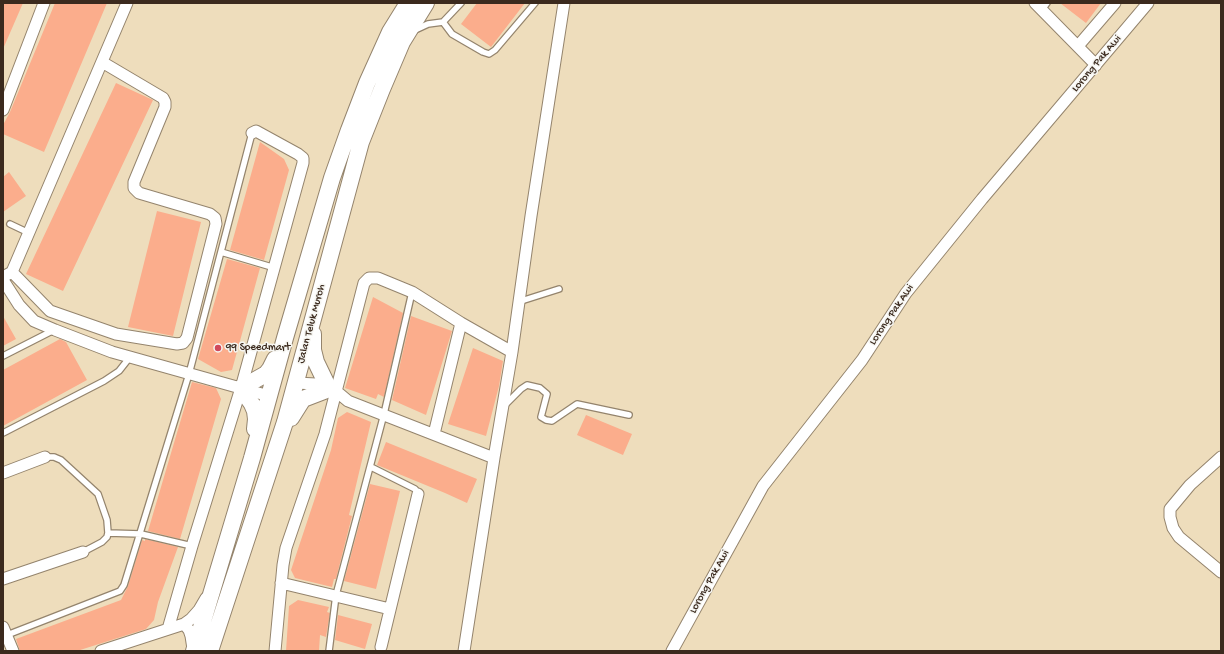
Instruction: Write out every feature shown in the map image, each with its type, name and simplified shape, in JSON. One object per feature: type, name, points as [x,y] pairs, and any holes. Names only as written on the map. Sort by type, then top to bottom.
[{"type":"main road","name":"Jalan Teluk Muroh","points":[[193,651],[252,458],[285,338],[332,178],[367,83],[390,32],[408,3]]},
{"type":"main road","name":"Jalan Teluk Muroh","points":[[210,651],[285,422],[362,142],[402,42],[426,3]]},
{"type":"main road","points":[[280,438],[303,399],[332,390],[316,362],[313,350],[312,321]]},
{"type":"main road","points":[[252,458],[256,419],[255,412],[252,404],[241,388],[266,374],[270,369],[285,338]]},
{"type":"main road","points":[[279,360],[282,370],[296,383],[269,396],[280,410],[285,422]]},
{"type":"street","points":[[3,110],[44,3]]},
{"type":"street","points":[[102,62],[163,98],[165,102],[165,107],[134,182],[134,188],[139,192],[210,214],[215,218],[216,224],[187,338],[183,343],[177,344],[116,334],[50,310],[8,274],[29,233],[127,3]]},
{"type":"street","points":[[464,651],[512,352],[518,302],[564,3]]},
{"type":"street","points":[[1078,46],[1115,3]]},
{"type":"street","name":"Lorong Pak Awi","points":[[672,651],[763,486],[862,360],[906,293],[982,199],[1148,3]]},
{"type":"street","points":[[1041,5],[1096,65]]},
{"type":"street","points":[[168,629],[241,388],[303,163],[303,158],[298,154],[256,131],[252,133]]},
{"type":"street","points":[[275,651],[281,583],[286,548],[325,434],[332,390],[364,283],[369,278],[378,278],[412,292],[461,323],[512,352]]},
{"type":"street","points":[[3,280],[19,305],[34,321],[54,330],[112,352],[269,396]]},
{"type":"street","points":[[434,434],[461,323]]},
{"type":"street","points":[[296,383],[316,384],[332,390],[348,401],[494,458]]},
{"type":"street","points":[[3,473],[45,457]]},
{"type":"street","points":[[1221,457],[1190,485],[1170,509],[1170,517],[1173,528],[1179,537],[1221,572]]},
{"type":"street","points":[[381,647],[418,494]]},
{"type":"street","points":[[3,579],[83,552]]},
{"type":"street","points":[[281,583],[390,609]]},
{"type":"street","points":[[101,651],[184,624],[191,620],[199,610],[214,584]]},
{"type":"street","points":[[184,624],[192,636],[193,651]]},
{"type":"street","points":[[5,631],[13,651]]},
{"type":"lane","points":[[402,42],[420,27],[428,24],[444,22],[461,3]]},
{"type":"lane","points":[[444,22],[452,34],[483,52],[490,54],[535,3]]},
{"type":"lane","points":[[5,631],[120,591],[124,585],[141,534],[189,374],[252,133]]},
{"type":"lane","points":[[10,224],[29,233]]},
{"type":"lane","points":[[221,252],[275,268]]},
{"type":"lane","points":[[518,302],[559,289]]},
{"type":"lane","points":[[328,651],[336,595],[371,467],[412,292]]},
{"type":"lane","points":[[3,356],[54,330]]},
{"type":"lane","points":[[3,434],[109,378],[119,371],[130,357]]},
{"type":"lane","points":[[502,408],[527,385],[540,388],[547,394],[541,417],[546,420],[552,421],[577,404],[628,415]]},
{"type":"lane","points":[[45,457],[54,457],[62,460],[98,494],[107,520],[107,537],[102,542],[83,552]]},
{"type":"lane","points":[[371,467],[415,489],[418,494]]},
{"type":"lane","points":[[108,533],[141,534],[192,546]]},
{"type":"building","points":[[3,3],[23,3],[3,49]]},
{"type":"building","points":[[55,3],[107,3],[44,152],[3,134],[3,125],[10,112]]},
{"type":"building","points":[[477,3],[525,3],[491,47],[461,24]]},
{"type":"building","points":[[1060,3],[1101,3],[1086,23]]},
{"type":"building","points":[[116,83],[153,100],[63,291],[26,274]]},
{"type":"building","points":[[260,142],[284,159],[289,170],[264,260],[230,250]]},
{"type":"building","points":[[9,172],[26,196],[3,212],[3,177]]},
{"type":"building","points":[[157,211],[201,222],[173,336],[128,327]]},
{"type":"building","points":[[227,259],[260,268],[232,370],[221,372],[198,359]]},
{"type":"building","points":[[373,297],[403,313],[384,397],[378,394],[376,399],[345,388]]},
{"type":"building","points":[[3,316],[16,339],[3,346]]},
{"type":"building","points":[[411,316],[452,331],[426,415],[392,400]]},
{"type":"building","points":[[60,339],[66,342],[87,380],[3,426],[3,370]]},
{"type":"building","points":[[473,348],[503,361],[499,386],[486,436],[448,424]]},
{"type":"building","points":[[192,382],[216,388],[221,399],[180,539],[148,531]]},
{"type":"building","points":[[347,412],[371,422],[349,515],[352,516],[336,579],[334,579],[332,587],[295,578],[291,570],[331,450],[338,418]]},
{"type":"building","points":[[586,415],[632,434],[623,455],[577,435]]},
{"type":"building","points":[[386,442],[477,479],[467,503],[377,465]]},
{"type":"building","points":[[370,484],[400,491],[376,589],[344,581]]},
{"type":"building","points":[[145,539],[178,547],[158,602],[154,620],[146,629],[77,651],[20,651],[16,639],[121,600],[128,586],[142,540],[145,541]]},
{"type":"building","points":[[298,600],[329,607],[327,612],[330,613],[326,637],[320,635],[319,651],[286,651],[289,606]]},
{"type":"building","points":[[338,615],[372,624],[365,649],[335,640]]},
{"type":"place","name":"99 Speedmart","points":[[218,348]]}]
